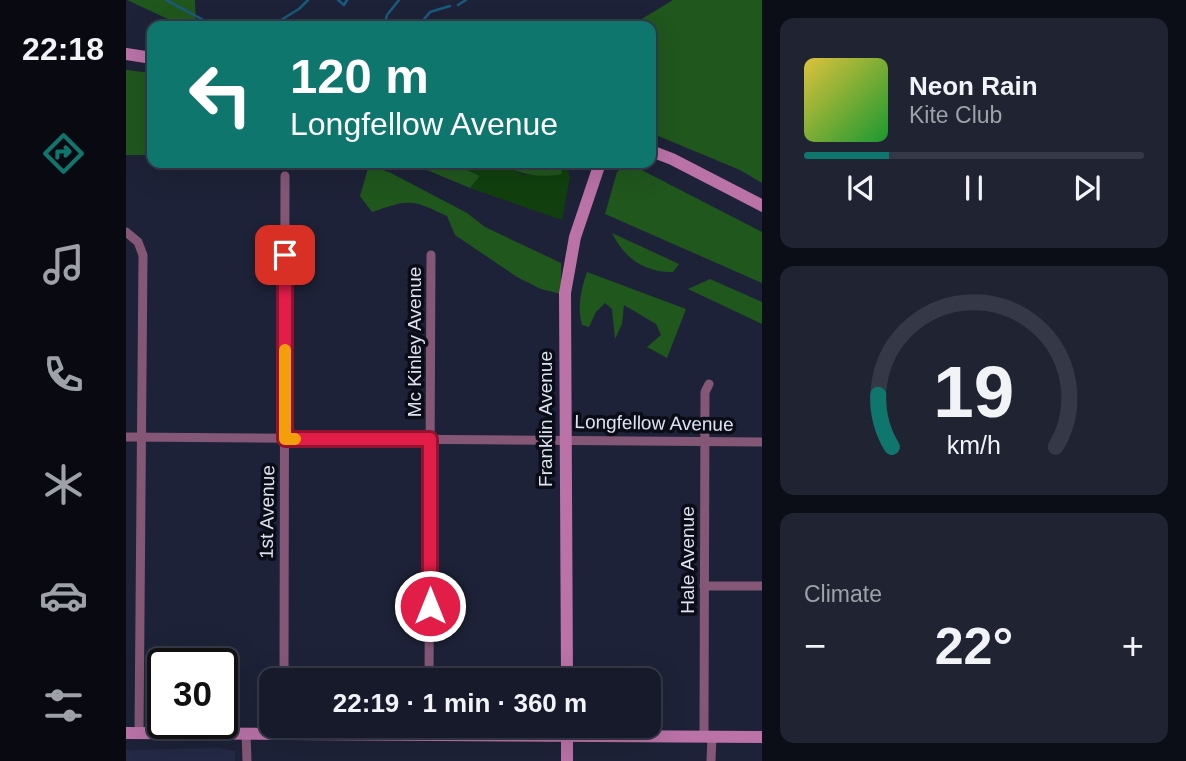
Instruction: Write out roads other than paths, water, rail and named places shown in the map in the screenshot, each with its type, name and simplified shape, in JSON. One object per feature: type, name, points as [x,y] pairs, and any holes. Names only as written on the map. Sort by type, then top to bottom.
[{"type":"main road","points":[[126,54],[147,57]]},
{"type":"main road","points":[[656,153],[762,206]]},
{"type":"main road","name":"Franklin Avenue","points":[[567,668],[565,293],[575,237],[598,168]]},
{"type":"main road","points":[[133,733],[259,732]]},
{"type":"main road","points":[[661,734],[762,737]]},
{"type":"main road","points":[[567,738],[567,761]]},
{"type":"street","name":"1st Avenue","points":[[284,668],[285,176]]},
{"type":"street","points":[[128,233],[138,242],[143,256],[133,733]]},
{"type":"street","name":"Mc Kinley Avenue","points":[[429,668],[432,255]]},
{"type":"street","name":"Hale Avenue","points":[[709,384],[705,392],[704,586],[711,761]]},
{"type":"street","name":"Longfellow Avenue","points":[[126,438],[762,442]]},
{"type":"street","points":[[704,586],[762,586]]},
{"type":"street","points":[[246,733],[247,761]]},
{"type":"waterway","points":[[166,0],[205,21]]},
{"type":"waterway","points":[[279,21],[308,0]]},
{"type":"waterway","points":[[338,0],[344,5],[347,0]]},
{"type":"waterway","points":[[386,21],[399,0]]},
{"type":"waterway","points":[[458,5],[466,0]]},
{"type":"waterway","points":[[422,21],[430,12],[450,6]]}]
